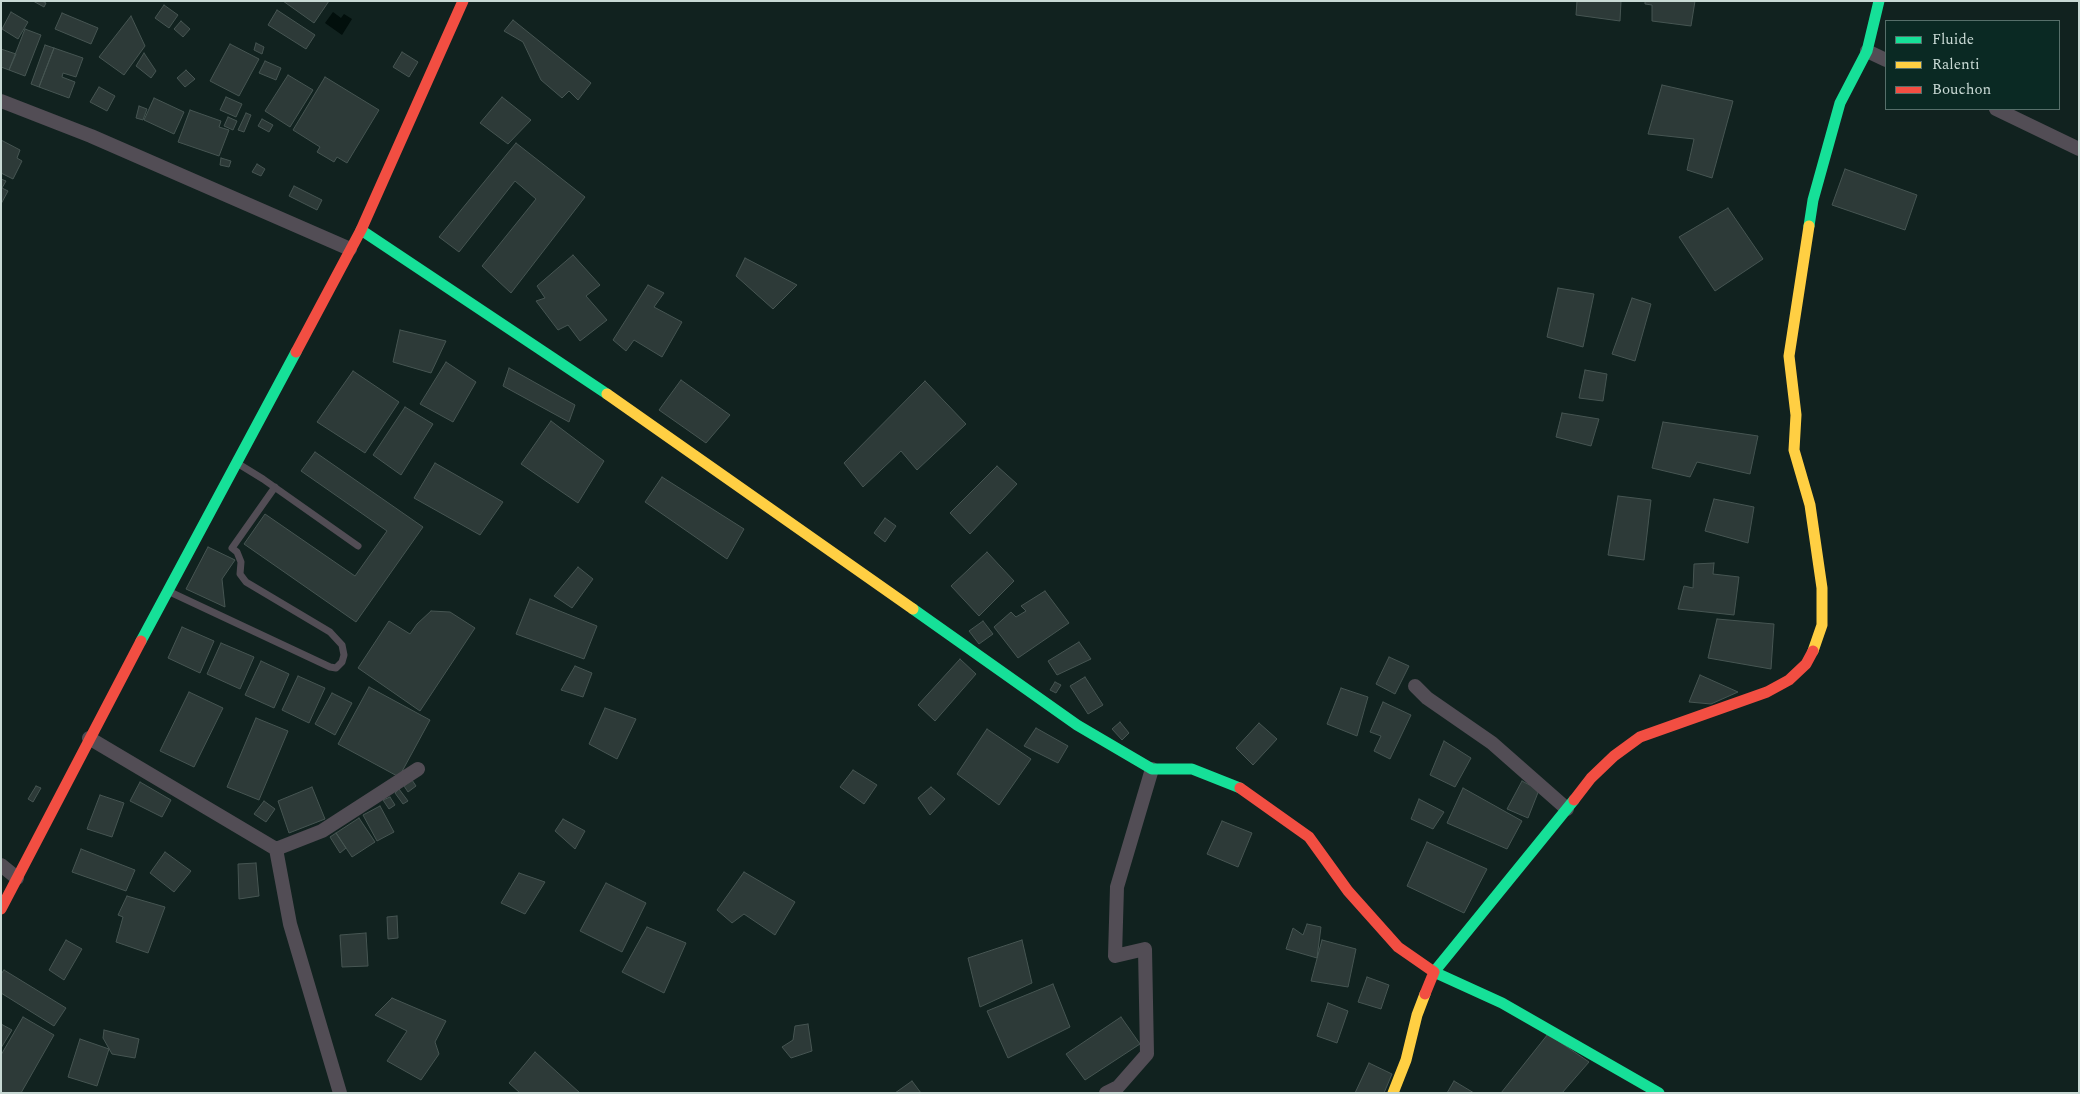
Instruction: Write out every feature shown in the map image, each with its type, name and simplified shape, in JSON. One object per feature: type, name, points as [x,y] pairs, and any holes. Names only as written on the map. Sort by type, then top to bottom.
[{"type":"street","points":[[1,909],[89,738],[361,230],[463,1]]},
{"type":"street","points":[[1393,1093],[1406,1060],[1417,1015],[1434,972],[1568,809],[1591,778],[1614,756],[1640,737],[1767,692],[1789,680],[1806,664],[1815,647],[1822,624],[1822,588],[1810,505],[1794,450],[1796,415],[1788,356],[1813,200],[1840,103],[1866,51],[1879,1]]},
{"type":"street","points":[[1866,51],[1885,60]]},
{"type":"street","points":[[1,101],[91,136],[350,249]]},
{"type":"street","points":[[1998,110],[2079,149]]},
{"type":"street","points":[[361,230],[654,426],[1077,725],[1152,769],[1192,768],[1243,789],[1309,837],[1348,891],[1398,947],[1434,972],[1502,1003],[1659,1093]]},
{"type":"street","points":[[1415,686],[1427,698],[1492,743],[1568,809]]},
{"type":"street","points":[[89,738],[276,849],[290,924],[340,1093]]},
{"type":"street","points":[[276,849],[322,831],[418,769]]},
{"type":"street","points":[[1106,1093],[1118,1087],[1147,1054],[1146,948],[1114,956],[1117,887],[1152,769]]},
{"type":"street","points":[[1,865],[17,878]]},
{"type":"lane","points":[[237,462],[358,546]]},
{"type":"lane","points":[[167,591],[330,667],[336,668],[342,662],[344,655],[342,645],[330,632],[246,582],[240,574],[241,562],[237,552],[232,548],[275,487]]},
{"type":"shaded area","points":[[333,12],[341,18],[344,14],[352,19],[342,35],[325,23]]},
{"type":"building","points":[[33,1],[42,1],[46,3],[44,7]]},
{"type":"building","points":[[283,1],[329,1],[314,23]]},
{"type":"building","points":[[1577,1],[1621,1],[1620,21],[1576,15]]},
{"type":"building","points":[[1645,1],[1695,1],[1691,26],[1652,21],[1652,5],[1645,4]]},
{"type":"building","points":[[164,5],[178,15],[169,28],[155,18]]},
{"type":"building","points":[[277,10],[315,35],[306,49],[268,25]]},
{"type":"building","points":[[11,12],[28,22],[18,39],[2,29]]},
{"type":"building","points":[[62,13],[98,28],[91,44],[55,29]]},
{"type":"building","points":[[131,16],[145,46],[124,75],[99,57]]},
{"type":"building","points":[[513,20],[591,83],[578,100],[569,91],[562,98],[541,80],[523,42],[504,31]]},
{"type":"building","points":[[181,21],[190,29],[183,37],[174,29]]},
{"type":"building","points":[[25,29],[41,35],[25,76],[9,70]]},
{"type":"building","points":[[256,43],[264,47],[262,54],[254,50]]},
{"type":"building","points":[[230,44],[259,59],[239,96],[210,81]]},
{"type":"building","points":[[45,45],[54,48],[39,87],[31,84]]},
{"type":"building","points":[[54,48],[83,58],[76,77],[63,73],[62,77],[75,82],[69,98],[39,87]]},
{"type":"building","points":[[1,49],[16,54],[9,70],[1,67]]},
{"type":"building","points":[[402,52],[418,62],[409,77],[393,67]]},
{"type":"building","points":[[144,53],[156,71],[151,78],[136,66]]},
{"type":"building","points":[[265,61],[281,68],[276,80],[259,73]]},
{"type":"building","points":[[186,70],[195,79],[185,87],[177,78]]},
{"type":"building","points":[[288,75],[313,90],[290,127],[265,111]]},
{"type":"building","points":[[325,77],[379,110],[347,163],[337,157],[334,162],[317,152],[320,147],[293,130]]},
{"type":"building","points":[[1662,85],[1733,101],[1712,178],[1687,170],[1694,139],[1648,134]]},
{"type":"building","points":[[99,87],[115,96],[107,111],[90,102]]},
{"type":"building","points":[[226,97],[242,104],[236,117],[220,110]]},
{"type":"building","points":[[502,97],[531,120],[508,144],[480,123]]},
{"type":"building","points":[[154,98],[184,112],[174,134],[144,120]]},
{"type":"building","points":[[139,106],[147,109],[143,120],[136,118]]},
{"type":"building","points":[[190,110],[221,121],[219,127],[229,130],[219,156],[178,142]]},
{"type":"building","points":[[246,113],[251,115],[244,132],[238,130]]},
{"type":"building","points":[[228,117],[237,121],[233,130],[224,126]]},
{"type":"building","points":[[262,119],[273,125],[269,132],[258,126]]},
{"type":"building","points":[[1,140],[20,150],[17,158],[22,161],[13,179],[1,173]]},
{"type":"building","points":[[516,143],[585,197],[511,293],[482,266],[536,199],[515,181],[459,252],[439,237]]},
{"type":"building","points":[[221,158],[231,161],[229,167],[220,165]]},
{"type":"building","points":[[257,164],[265,169],[261,176],[252,172]]},
{"type":"building","points":[[1845,169],[1917,195],[1905,230],[1832,205]]},
{"type":"building","points":[[1,179],[6,181],[2,188],[8,191],[1,204]]},
{"type":"building","points":[[294,186],[322,200],[317,210],[289,196]]},
{"type":"building","points":[[1728,208],[1763,259],[1715,291],[1679,237]]},
{"type":"building","points":[[573,255],[600,285],[586,296],[607,320],[580,341],[568,325],[558,330],[536,301],[545,298],[537,286]]},
{"type":"building","points":[[745,258],[797,285],[773,309],[736,276]]},
{"type":"building","points":[[648,285],[664,293],[654,307],[682,322],[662,357],[634,340],[626,351],[613,340]]},
{"type":"building","points":[[1558,288],[1594,294],[1583,347],[1547,337]]},
{"type":"building","points":[[1632,298],[1651,304],[1635,361],[1612,354]]},
{"type":"building","points":[[400,330],[446,341],[431,373],[393,362]]},
{"type":"building","points":[[446,362],[476,382],[453,422],[420,404]]},
{"type":"building","points":[[509,368],[575,405],[569,422],[503,386]]},
{"type":"building","points":[[1585,370],[1607,374],[1603,401],[1579,398]]},
{"type":"building","points":[[353,371],[399,402],[365,453],[317,422]]},
{"type":"building","points":[[681,380],[730,415],[706,443],[659,410]]},
{"type":"building","points":[[925,381],[966,424],[917,470],[901,451],[863,487],[844,463]]},
{"type":"building","points":[[405,407],[433,424],[401,475],[373,455]]},
{"type":"building","points":[[1562,413],[1599,419],[1591,446],[1556,437]]},
{"type":"building","points":[[551,421],[604,461],[578,503],[521,464]]},
{"type":"building","points":[[1663,422],[1758,436],[1750,474],[1697,462],[1690,477],[1652,468]]},
{"type":"building","points":[[315,452],[423,527],[356,622],[244,544],[265,514],[355,576],[387,531],[301,471]]},
{"type":"building","points":[[435,463],[503,502],[480,535],[414,498]]},
{"type":"building","points":[[997,466],[1017,484],[970,534],[950,513]]},
{"type":"building","points":[[662,477],[744,529],[727,559],[645,502]]},
{"type":"building","points":[[1618,496],[1651,500],[1644,560],[1608,555]]},
{"type":"building","points":[[1714,499],[1754,507],[1748,543],[1705,531]]},
{"type":"building","points":[[885,518],[896,526],[885,542],[874,533]]},
{"type":"building","points":[[208,547],[235,560],[222,579],[225,607],[186,589]]},
{"type":"building","points":[[987,552],[1014,581],[979,616],[951,586]]},
{"type":"building","points":[[1714,563],[1713,574],[1739,577],[1734,615],[1678,609],[1684,586],[1693,588],[1694,564]]},
{"type":"building","points":[[578,567],[593,579],[572,608],[554,596]]},
{"type":"building","points":[[1045,591],[1069,623],[1018,658],[994,627],[1011,612],[1016,617],[1026,611],[1021,606]]},
{"type":"building","points":[[530,599],[597,626],[584,659],[516,634]]},
{"type":"building","points":[[431,611],[450,612],[475,628],[420,711],[358,668],[389,621],[410,634],[417,624]]},
{"type":"building","points":[[1717,619],[1774,624],[1771,669],[1708,658]]},
{"type":"building","points":[[983,621],[993,634],[979,644],[969,631]]},
{"type":"building","points":[[182,627],[214,641],[200,673],[168,658]]},
{"type":"building","points":[[1079,642],[1091,659],[1057,675],[1048,661]]},
{"type":"building","points":[[221,643],[254,657],[240,689],[207,674]]},
{"type":"building","points":[[1389,657],[1409,666],[1395,694],[1376,684]]},
{"type":"building","points":[[960,659],[976,674],[935,721],[918,705]]},
{"type":"building","points":[[261,661],[289,674],[274,708],[245,695]]},
{"type":"building","points":[[575,666],[592,673],[583,697],[561,690]]},
{"type":"building","points":[[1700,675],[1738,692],[1711,704],[1689,702]]},
{"type":"building","points":[[298,676],[325,688],[309,723],[282,710]]},
{"type":"building","points":[[1085,677],[1103,705],[1088,714],[1070,686]]},
{"type":"building","points":[[1055,682],[1061,685],[1056,693],[1050,690]]},
{"type":"building","points":[[369,687],[430,720],[399,777],[338,744]]},
{"type":"building","points":[[1341,688],[1368,697],[1357,736],[1327,724]]},
{"type":"building","points":[[189,692],[223,708],[194,767],[160,751]]},
{"type":"building","points":[[332,693],[352,703],[335,735],[315,724]]},
{"type":"building","points":[[1383,702],[1411,715],[1390,759],[1374,751],[1381,736],[1370,732]]},
{"type":"building","points":[[605,708],[636,719],[617,759],[589,744]]},
{"type":"building","points":[[256,718],[288,731],[259,800],[227,787]]},
{"type":"building","points":[[1120,722],[1129,733],[1122,740],[1112,729]]},
{"type":"building","points":[[1259,723],[1277,739],[1253,765],[1236,748]]},
{"type":"building","points":[[1036,728],[1068,746],[1058,763],[1024,746]]},
{"type":"building","points":[[987,729],[1031,759],[999,805],[957,774]]},
{"type":"building","points":[[1444,741],[1471,758],[1455,787],[1430,775]]},
{"type":"building","points":[[853,770],[877,785],[864,804],[840,787]]},
{"type":"building","points":[[412,780],[416,786],[408,792],[404,786]]},
{"type":"building","points":[[1522,781],[1539,790],[1528,818],[1507,809]]},
{"type":"building","points":[[140,782],[171,800],[162,817],[130,801]]},
{"type":"building","points":[[36,786],[41,788],[33,802],[28,799]]},
{"type":"building","points":[[312,787],[325,819],[289,833],[278,801]]},
{"type":"building","points":[[931,787],[945,799],[930,815],[918,798]]},
{"type":"building","points":[[1463,788],[1522,821],[1507,849],[1447,823]]},
{"type":"building","points":[[399,789],[408,801],[403,804],[395,793]]},
{"type":"building","points":[[100,795],[124,803],[112,837],[87,829]]},
{"type":"building","points":[[390,797],[395,805],[389,809],[383,800]]},
{"type":"building","points":[[1419,799],[1444,812],[1433,829],[1411,819]]},
{"type":"building","points":[[264,801],[275,809],[266,822],[254,814]]},
{"type":"building","points":[[380,806],[394,832],[377,841],[363,815]]},
{"type":"building","points":[[359,818],[375,842],[352,857],[336,833]]},
{"type":"building","points":[[563,819],[585,831],[575,849],[555,831]]},
{"type":"building","points":[[1222,821],[1252,833],[1238,867],[1207,854]]},
{"type":"building","points":[[336,833],[346,848],[340,853],[330,837]]},
{"type":"building","points":[[1427,842],[1487,869],[1464,913],[1407,886]]},
{"type":"building","points":[[81,849],[135,870],[126,891],[72,872]]},
{"type":"building","points":[[165,852],[191,871],[174,892],[150,873]]},
{"type":"building","points":[[256,863],[259,896],[239,899],[238,864]]},
{"type":"building","points":[[744,872],[795,902],[775,935],[744,914],[732,923],[717,910]]},
{"type":"building","points":[[519,873],[545,882],[525,914],[501,903]]},
{"type":"building","points":[[606,883],[646,903],[622,952],[580,931]]},
{"type":"building","points":[[127,896],[165,907],[148,953],[116,942],[123,917],[118,915]]},
{"type":"building","points":[[397,916],[398,938],[388,939],[387,917]]},
{"type":"building","points":[[1307,924],[1321,927],[1317,958],[1286,949],[1293,928],[1303,935]]},
{"type":"building","points":[[647,927],[686,943],[664,993],[622,972]]},
{"type":"building","points":[[366,933],[368,966],[342,967],[340,935]]},
{"type":"building","points":[[66,940],[82,949],[64,980],[49,970]]},
{"type":"building","points":[[1022,940],[1032,983],[980,1007],[968,958]]},
{"type":"building","points":[[1322,940],[1356,949],[1348,987],[1311,981]]},
{"type":"building","points":[[4,970],[66,1008],[54,1026],[1,993],[1,974]]},
{"type":"building","points":[[1367,977],[1389,985],[1381,1009],[1358,1002]]},
{"type":"building","points":[[1053,984],[1070,1027],[1008,1058],[987,1011]]},
{"type":"building","points":[[392,998],[446,1021],[435,1042],[439,1054],[421,1080],[387,1061],[407,1031],[375,1015]]},
{"type":"building","points":[[1328,1003],[1348,1011],[1337,1043],[1317,1036]]},
{"type":"building","points":[[23,1017],[54,1035],[21,1093],[1,1093],[1,1055]]},
{"type":"building","points":[[1121,1017],[1140,1044],[1085,1080],[1066,1054]]},
{"type":"building","points":[[1,1024],[12,1030],[1,1048]]},
{"type":"building","points":[[808,1024],[812,1051],[791,1058],[782,1047],[793,1040],[795,1026]]},
{"type":"building","points":[[104,1030],[139,1039],[135,1058],[112,1054],[103,1038]]},
{"type":"building","points":[[1548,1034],[1589,1062],[1562,1093],[1501,1093]]},
{"type":"building","points":[[80,1039],[109,1049],[97,1086],[68,1077]]},
{"type":"building","points":[[535,1052],[580,1093],[520,1093],[509,1083]]},
{"type":"building","points":[[1369,1063],[1392,1074],[1384,1093],[1355,1093]]},
{"type":"building","points":[[912,1081],[921,1093],[895,1093]]},
{"type":"building","points":[[1454,1081],[1474,1093],[1447,1093]]},
{"type":"traffic: fast","points":[[1809,226],[1813,200],[1840,103],[1867,51],[1879,1]]},
{"type":"traffic: fast","points":[[361,230],[607,394]]},
{"type":"traffic: fast","points":[[141,641],[296,352]]},
{"type":"traffic: fast","points":[[913,609],[1077,725],[1152,769],[1192,769],[1240,788]]},
{"type":"traffic: fast","points":[[1574,800],[1434,972],[1502,1003],[1659,1093]]},
{"type":"traffic: slow","points":[[1809,226],[1789,356],[1796,415],[1794,450],[1810,505],[1822,588],[1822,625],[1813,651]]},
{"type":"traffic: slow","points":[[607,394],[913,609]]},
{"type":"traffic: slow","points":[[1393,1093],[1406,1060],[1417,1015],[1425,994]]},
{"type":"traffic: jam","points":[[296,352],[361,230],[463,1]]},
{"type":"traffic: jam","points":[[1,909],[141,641]]},
{"type":"traffic: jam","points":[[1574,800],[1591,778],[1614,756],[1640,737],[1767,692],[1789,680],[1806,664],[1813,651]]},
{"type":"traffic: jam","points":[[1240,788],[1309,837],[1348,891],[1398,947],[1434,972],[1425,994]]}]
